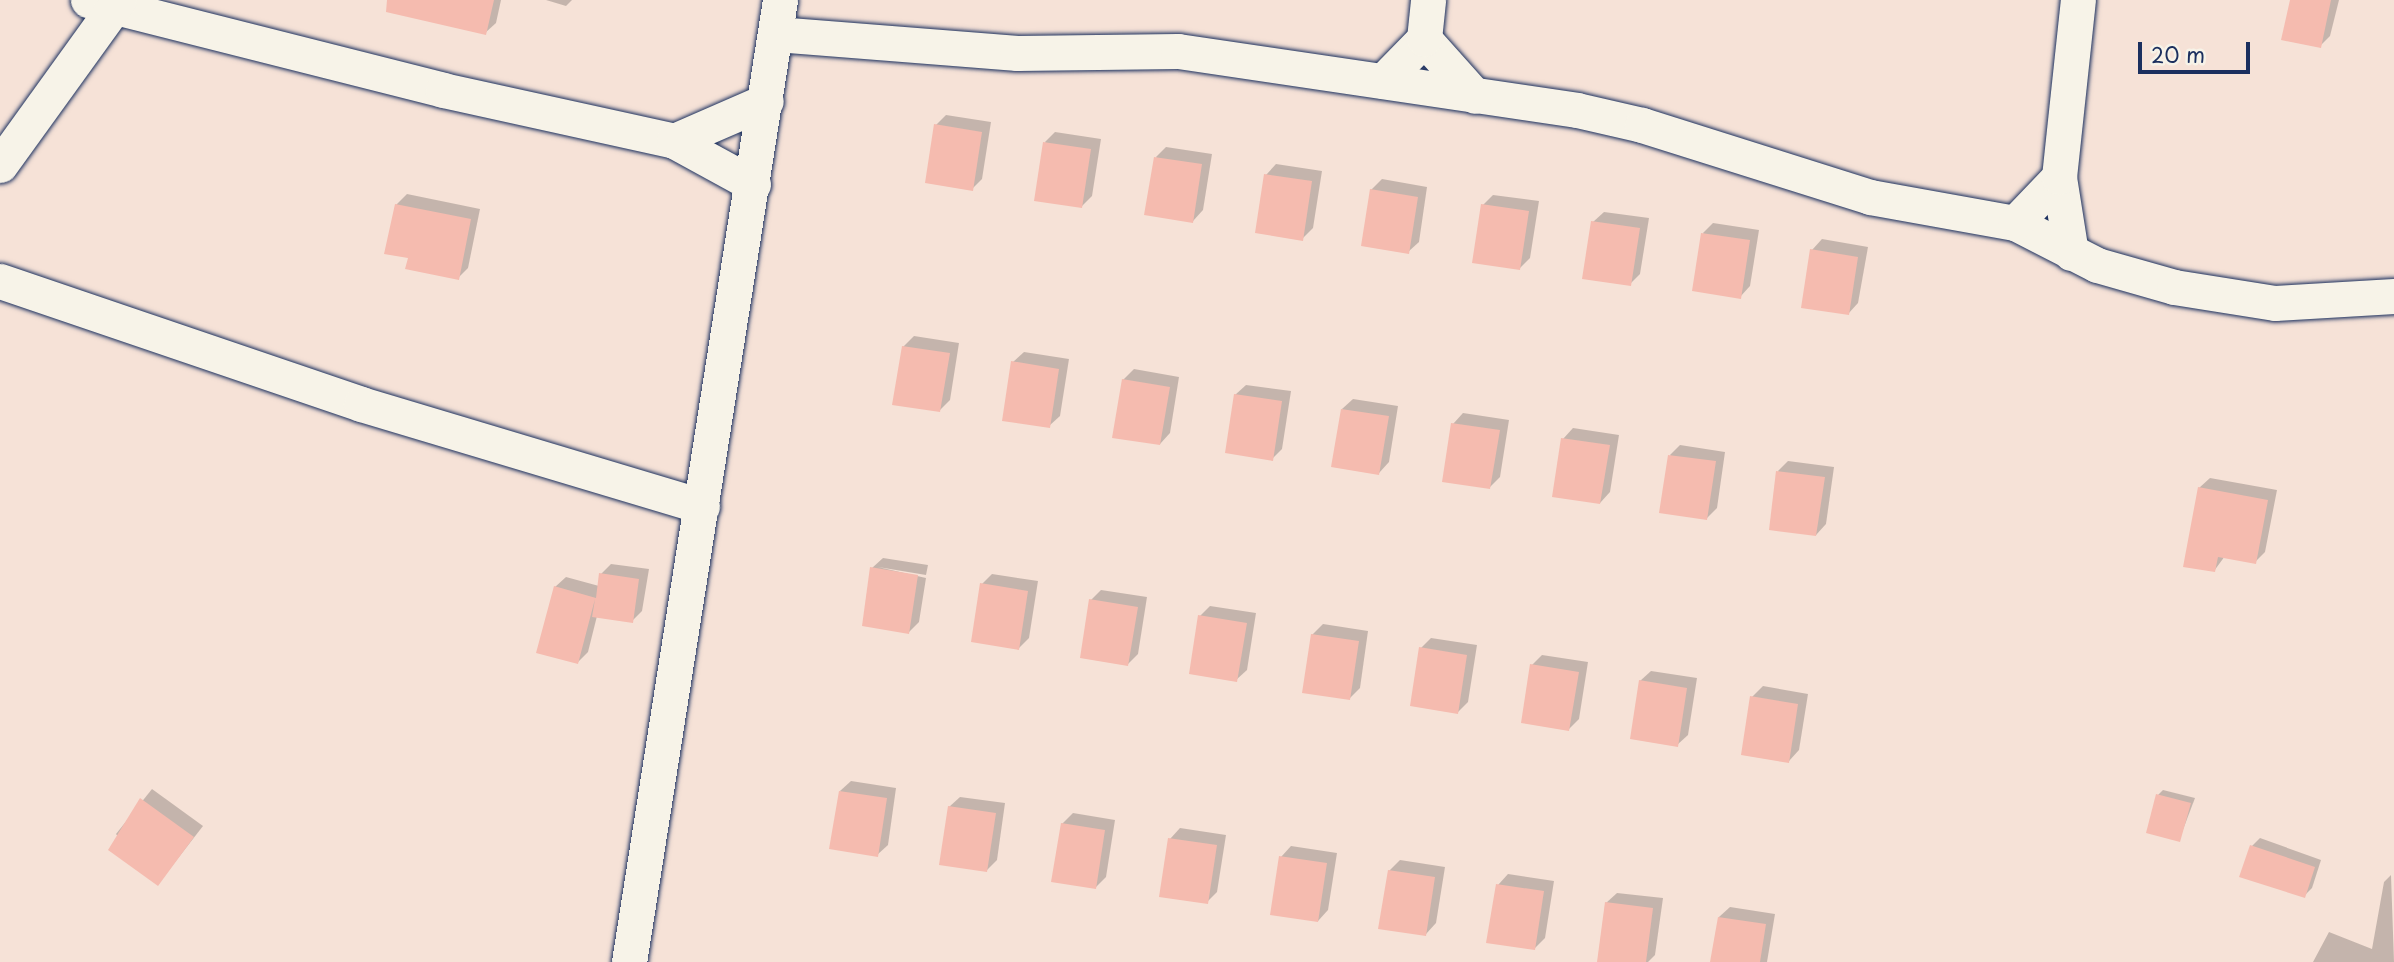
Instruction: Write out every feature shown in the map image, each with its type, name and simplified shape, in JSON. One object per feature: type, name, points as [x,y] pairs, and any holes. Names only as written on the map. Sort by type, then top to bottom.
[{"type":"street","points":[[629,962],[780,0]]},
{"type":"street","points":[[1383,81],[1424,39],[1428,0]]},
{"type":"street","points":[[2071,253],[2059,177],[2078,0]]},
{"type":"street","points":[[0,166],[107,2],[430,87],[674,141],[753,184]]},
{"type":"street","points":[[776,34],[1017,53],[1178,51],[1383,81],[1642,125],[1870,197],[2015,223],[2071,253],[2126,276],[2275,303],[2394,296]]},
{"type":"street","points":[[1424,39],[1475,96]]},
{"type":"street","points":[[674,141],[766,101]]},
{"type":"street","points":[[2015,223],[2059,177]]},
{"type":"street","points":[[0,281],[361,404],[702,506]]},
{"type":"building","points":[[387,0],[494,0],[486,35],[386,12]]},
{"type":"building","points":[[2290,0],[2331,0],[2321,48],[2281,40]]},
{"type":"building","points":[[934,124],[982,132],[973,191],[925,183]]},
{"type":"building","points":[[1043,142],[1091,149],[1082,208],[1034,201]]},
{"type":"building","points":[[1154,157],[1202,164],[1193,223],[1144,215]]},
{"type":"building","points":[[1264,174],[1312,181],[1303,241],[1255,233]]},
{"type":"building","points":[[1370,189],[1418,197],[1409,254],[1361,246]]},
{"type":"building","points":[[395,204],[471,219],[459,280],[405,269],[408,258],[384,254]]},
{"type":"building","points":[[1481,204],[1529,211],[1520,270],[1472,263]]},
{"type":"building","points":[[1591,221],[1640,228],[1631,286],[1582,279]]},
{"type":"building","points":[[1701,233],[1750,240],[1741,299],[1692,291]]},
{"type":"building","points":[[1810,249],[1858,257],[1849,315],[1801,308]]},
{"type":"building","points":[[902,346],[950,353],[940,412],[892,405]]},
{"type":"building","points":[[1011,361],[1059,369],[1050,428],[1002,421]]},
{"type":"building","points":[[1122,379],[1170,387],[1160,445],[1112,438]]},
{"type":"building","points":[[1234,394],[1282,401],[1273,461],[1225,453]]},
{"type":"building","points":[[1341,409],[1389,416],[1379,475],[1331,467]]},
{"type":"building","points":[[1451,423],[1500,430],[1490,489],[1442,482]]},
{"type":"building","points":[[1561,438],[1610,445],[1600,504],[1552,497]]},
{"type":"building","points":[[1668,455],[1716,461],[1707,520],[1659,513]]},
{"type":"building","points":[[1776,471],[1825,477],[1816,536],[1769,530]]},
{"type":"building","points":[[2198,487],[2268,500],[2256,564],[2218,557],[2215,572],[2183,567]]},
{"type":"building","points":[[870,567],[918,575],[909,634],[862,626]]},
{"type":"building","points":[[599,573],[639,579],[633,623],[592,617],[595,599],[578,664],[536,653],[554,586],[596,598]]},
{"type":"building","points":[[980,583],[1028,591],[1019,650],[971,642]]},
{"type":"building","points":[[1089,599],[1138,607],[1128,666],[1080,658]]},
{"type":"building","points":[[1198,615],[1247,623],[1237,682],[1189,674]]},
{"type":"building","points":[[1311,634],[1359,641],[1350,700],[1302,693]]},
{"type":"building","points":[[1419,647],[1467,655],[1458,714],[1410,706]]},
{"type":"building","points":[[1530,664],[1579,672],[1569,731],[1521,723]]},
{"type":"building","points":[[1639,680],[1687,688],[1678,747],[1630,739]]},
{"type":"building","points":[[1750,696],[1798,704],[1789,763],[1741,755]]},
{"type":"building","points":[[839,791],[887,798],[878,857],[829,849]]},
{"type":"building","points":[[2156,794],[2191,803],[2180,842],[2146,833]]},
{"type":"building","points":[[140,798],[194,837],[158,886],[108,850]]},
{"type":"building","points":[[948,806],[996,813],[987,872],[939,865]]},
{"type":"building","points":[[1061,823],[1105,830],[1096,889],[1051,882]]},
{"type":"building","points":[[1168,838],[1217,845],[1208,904],[1159,897]]},
{"type":"building","points":[[2250,845],[2315,867],[2305,898],[2239,877]]},
{"type":"building","points":[[1279,856],[1327,863],[1318,922],[1270,915]]},
{"type":"building","points":[[1388,870],[1435,877],[1426,936],[1378,929]]},
{"type":"building","points":[[1496,884],[1544,891],[1535,950],[1486,943]]},
{"type":"building","points":[[1605,902],[1653,908],[1646,962],[1597,962]]},
{"type":"building","points":[[1718,917],[1766,924],[1760,962],[1710,962]]}]
